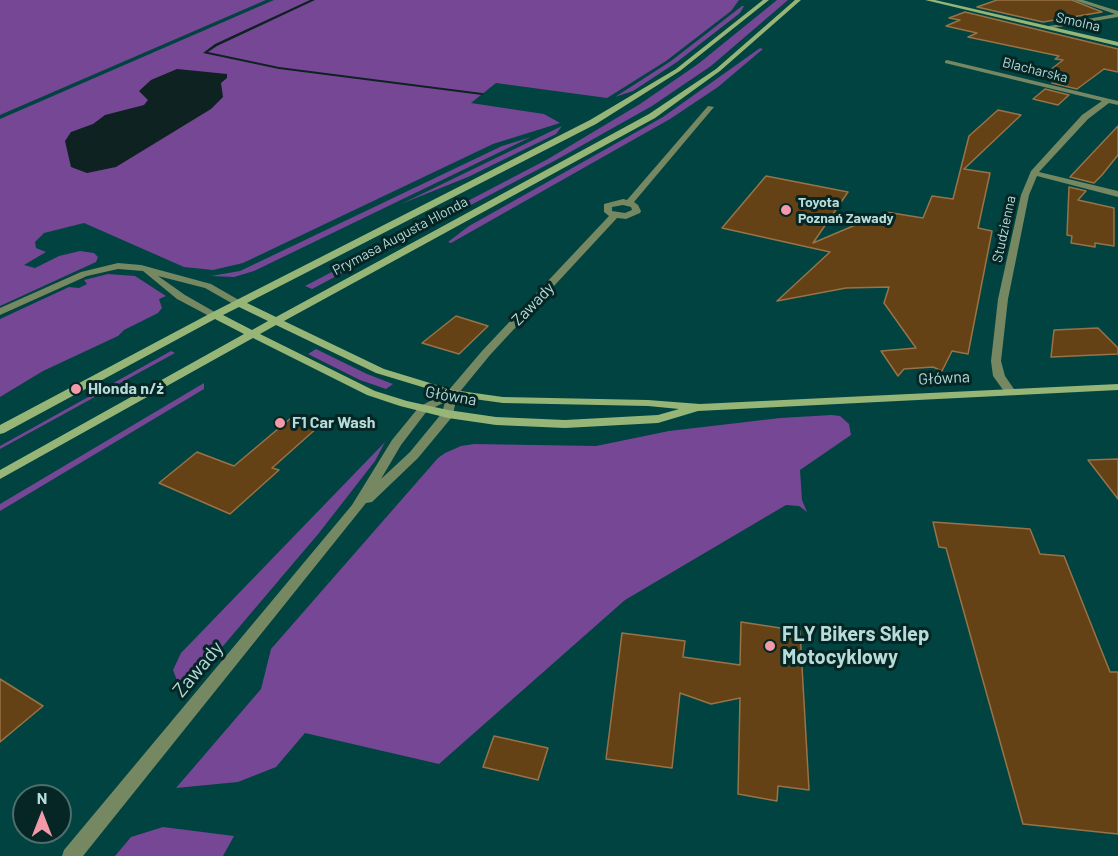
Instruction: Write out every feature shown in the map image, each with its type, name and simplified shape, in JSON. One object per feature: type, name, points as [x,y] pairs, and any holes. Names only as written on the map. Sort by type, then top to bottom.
[{"type":"main road","name":"Prymasa Augusta Hlonda","points":[[0,430],[214,315],[618,108],[693,60],[766,0]]},
{"type":"main road","name":"Prymasa Augusta Hlonda","points":[[0,475],[250,334],[652,116],[718,70],[798,0]]},
{"type":"main road","name":"Smolna","points":[[928,0],[1118,44]]},
{"type":"main road","name":"Główna","points":[[239,303],[380,371],[452,393],[519,401],[648,403],[700,408],[1118,387]]},
{"type":"main road","name":"Główna","points":[[214,315],[371,393],[448,414],[496,421],[565,424],[658,419],[700,408]]},
{"type":"street","points":[[1077,0],[1118,14]]},
{"type":"street","points":[[1048,28],[1118,14]]},
{"type":"street","points":[[1098,18],[1118,22]]},
{"type":"street","name":"Blacharska","points":[[947,62],[1113,101]]},
{"type":"street","name":"Studzienna","points":[[1010,392],[999,376],[996,362],[1003,299],[1025,195],[1034,173],[1085,117],[1113,101]]},
{"type":"street","name":"Zawady","points":[[357,508],[396,443],[423,409],[452,393],[486,353],[615,216],[608,212],[608,206],[616,203],[629,203],[710,107]]},
{"type":"street","points":[[1034,173],[1118,194]]},
{"type":"street","points":[[0,312],[94,271],[118,266],[141,268],[208,286],[239,303]]},
{"type":"street","points":[[141,268],[181,297],[214,315]]},
{"type":"street","name":"Zawady","points":[[71,856],[357,508],[414,455],[448,414],[452,393]]},
{"type":"shaded area","points":[[0,0],[266,0],[0,115]]},
{"type":"shaded area","points":[[274,0],[739,0],[731,11],[666,61],[607,98],[496,83],[471,103],[544,114],[560,123],[493,144],[243,263],[213,270],[184,267],[84,223],[44,233],[35,242],[36,248],[46,252],[24,265],[35,268],[59,256],[80,251],[94,253],[98,257],[96,262],[0,306],[0,119]]},
{"type":"shaded area","points":[[777,0],[788,0],[711,66],[652,106],[556,160],[312,289],[305,286],[548,159],[640,104],[698,64]]},
{"type":"shaded area","points":[[744,6],[740,13],[677,62],[633,91],[615,97],[671,61]]},
{"type":"shaded area","points":[[760,48],[763,49],[718,87],[670,119],[451,243],[448,242],[469,226],[663,117]]},
{"type":"shaded area","points":[[562,126],[556,134],[468,177],[401,204]]},
{"type":"shaded area","points":[[531,137],[254,271],[234,277],[211,276],[240,271],[502,146]]},
{"type":"shaded area","points":[[108,274],[135,276],[166,296],[159,299],[162,308],[158,313],[124,330],[118,336],[43,371],[0,397],[0,319],[69,287],[79,288],[87,284],[84,280]]},
{"type":"shaded area","points":[[316,349],[393,384],[386,389],[360,380],[308,354]]},
{"type":"shaded area","points":[[171,351],[175,353],[0,449],[0,446]]},
{"type":"shaded area","points":[[204,383],[204,389],[0,511],[0,504]]},
{"type":"shaded area","points":[[840,416],[849,424],[851,435],[800,470],[802,500],[807,512],[799,506],[786,505],[625,600],[439,764],[305,733],[276,767],[238,782],[176,788],[261,689],[271,649],[438,458],[445,453],[461,446],[474,444],[596,446],[669,431],[780,418]]},
{"type":"shaded area","points":[[385,442],[375,461],[319,533],[201,672],[178,683],[173,670],[181,653]]},
{"type":"shaded area","points":[[163,827],[234,836],[223,856],[115,856],[131,837]]},
{"type":"water","points":[[177,69],[227,74],[227,78],[221,83],[223,97],[211,109],[116,167],[87,173],[71,167],[65,141],[71,132],[93,124],[105,115],[144,105],[148,100],[139,91],[151,80]]},
{"type":"building","points":[[997,0],[1072,0],[1102,12],[1043,22],[977,7]]},
{"type":"building","points":[[965,12],[1118,49],[1118,72],[1104,69],[1077,89],[1052,83],[1056,80],[1041,77],[1063,60],[1055,59],[1059,56],[968,37],[977,33],[946,26],[960,20],[949,18]]},
{"type":"building","points":[[1045,89],[1069,95],[1058,105],[1033,99]]},
{"type":"building","points":[[998,110],[1021,115],[964,169],[990,173],[978,228],[992,231],[968,354],[952,351],[942,371],[933,367],[904,369],[898,376],[881,351],[916,348],[884,303],[889,287],[846,288],[777,301],[830,252],[722,228],[766,176],[848,192],[813,243],[886,212],[923,218],[932,196],[953,199],[969,136]]},
{"type":"building","points":[[1118,126],[1118,155],[1102,175],[1094,183],[1070,177]]},
{"type":"building","points":[[1069,187],[1086,191],[1078,200],[1114,208],[1114,246],[1095,243],[1095,247],[1071,243],[1072,236],[1067,235]]},
{"type":"building","points":[[456,316],[488,326],[459,354],[422,343]]},
{"type":"building","points":[[1098,328],[1118,348],[1118,354],[1051,357],[1054,330]]},
{"type":"building","points":[[291,418],[318,427],[272,468],[279,470],[230,514],[159,483],[197,452],[234,466]]},
{"type":"building","points":[[1118,459],[1118,499],[1088,460]]},
{"type":"building","points":[[933,522],[1030,529],[1040,554],[1064,556],[1110,672],[1118,672],[1118,834],[1023,824],[946,548],[939,547]]},
{"type":"building","points":[[741,622],[800,631],[809,790],[778,786],[777,801],[738,794],[740,698],[711,704],[680,693],[672,768],[606,759],[622,633],[685,641],[683,657],[740,665]]},
{"type":"building","points":[[0,679],[43,706],[0,742]]},
{"type":"building","points":[[494,736],[548,748],[538,780],[483,767]]},
{"type":"waterway","points":[[313,0],[216,45],[205,53],[279,68],[482,94]]},
{"type":"place","name":"Toyota Poznań Zawady","points":[[786,210]]},
{"type":"place","name":"Hlonda n/ż","points":[[76,389]]},
{"type":"place","name":"F1 Car Wash","points":[[280,423]]},
{"type":"place","name":"FLY Bikers Sklep Motocyklowy","points":[[770,646]]}]
